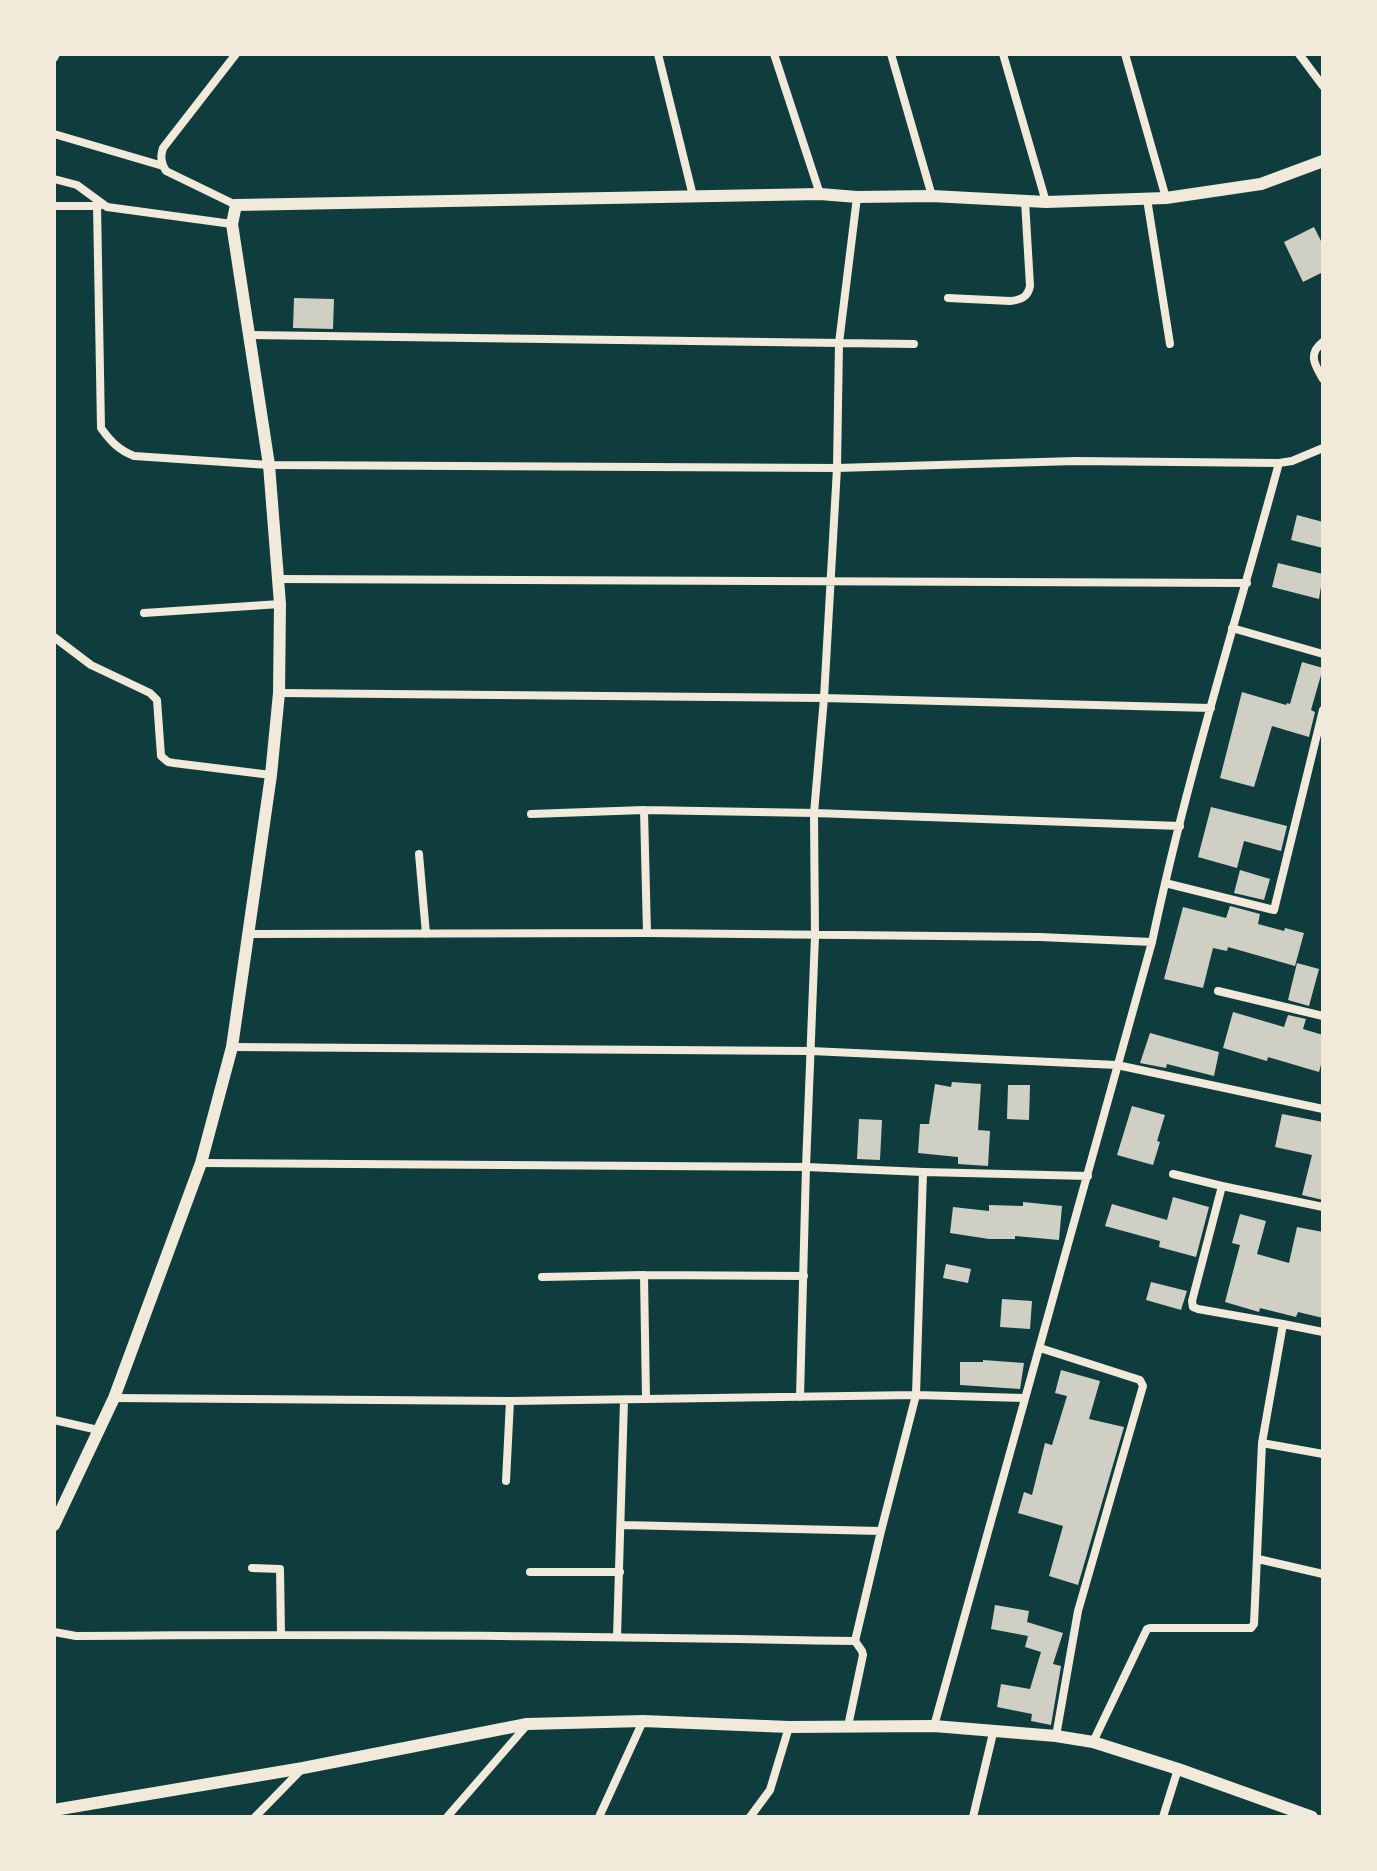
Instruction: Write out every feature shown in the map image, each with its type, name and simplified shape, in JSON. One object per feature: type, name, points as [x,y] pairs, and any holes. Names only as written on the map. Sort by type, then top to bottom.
[{"type":"street","points":[[236,54],[161,154],[166,171],[236,205],[820,194],[1046,202],[1147,199],[1261,184],[1323,161]]},
{"type":"street","points":[[658,54],[693,196]]},
{"type":"street","points":[[774,54],[820,194]]},
{"type":"street","points":[[891,54],[932,196]]},
{"type":"street","points":[[1003,54],[1046,202]]},
{"type":"street","points":[[1125,54],[1166,198]]},
{"type":"street","points":[[1299,54],[1323,86]]},
{"type":"street","points":[[54,134],[163,166]]},
{"type":"street","points":[[54,179],[77,185],[100,206],[101,428],[111,442],[134,456],[269,465],[837,468],[1075,461],[1279,463],[1323,448]]},
{"type":"street","points":[[800,1397],[815,936],[814,813],[837,468],[839,343],[857,197]]},
{"type":"street","points":[[1147,199],[1170,344]]},
{"type":"street","points":[[948,298],[1010,301],[1026,296],[1030,286],[1025,201]]},
{"type":"street","points":[[54,1525],[114,1398],[201,1163],[232,1047],[271,775],[279,693],[280,604],[269,465],[232,224],[236,205]]},
{"type":"street","points":[[54,206],[100,206],[232,224]]},
{"type":"street","points":[[249,335],[914,344]]},
{"type":"street","points":[[1323,342],[1314,351],[1316,366],[1323,379]]},
{"type":"street","points":[[934,1726],[1152,942],[1232,628],[1279,463]]},
{"type":"street","points":[[278,579],[1247,583]]},
{"type":"street","points":[[144,613],[280,604]]},
{"type":"street","points":[[1232,628],[1323,654]]},
{"type":"street","points":[[54,637],[91,665],[155,697],[161,756],[168,762],[271,775]]},
{"type":"street","points":[[279,693],[824,698],[1211,708]]},
{"type":"street","points":[[1165,883],[1274,910],[1323,710]]},
{"type":"street","points":[[531,814],[644,810],[814,813],[1180,826]]},
{"type":"street","points":[[644,810],[647,933]]},
{"type":"street","points":[[419,854],[426,934]]},
{"type":"street","points":[[249,934],[647,933],[1040,937],[1152,942]]},
{"type":"street","points":[[1218,991],[1323,1016]]},
{"type":"street","points":[[232,1047],[811,1051],[1117,1065],[1323,1109]]},
{"type":"street","points":[[201,1163],[806,1167],[1088,1176]]},
{"type":"street","points":[[848,1726],[863,1655],[855,1641],[916,1395],[923,1172]]},
{"type":"street","points":[[1173,1174],[1323,1207]]},
{"type":"street","points":[[1222,1186],[1193,1307],[1323,1332]]},
{"type":"street","points":[[644,1275],[646,1399]]},
{"type":"street","points":[[542,1277],[804,1276]]},
{"type":"street","points":[[1093,1742],[1147,1629],[1251,1628],[1254,1624],[1262,1443],[1283,1324]]},
{"type":"street","points":[[1040,1348],[1140,1380],[1143,1386],[1078,1611],[1056,1736]]},
{"type":"street","points":[[114,1398],[510,1401],[916,1395],[1024,1398]]},
{"type":"street","points":[[617,1637],[624,1400]]},
{"type":"street","points":[[506,1481],[510,1401]]},
{"type":"street","points":[[54,1420],[98,1430]]},
{"type":"street","points":[[1262,1443],[1323,1454]]},
{"type":"street","points":[[622,1525],[881,1531]]},
{"type":"street","points":[[1258,1559],[1323,1574]]},
{"type":"street","points":[[252,1568],[280,1569],[281,1634]]},
{"type":"street","points":[[530,1572],[620,1572]]},
{"type":"street","points":[[54,1632],[76,1636],[281,1634],[855,1641]]},
{"type":"street","points":[[599,1817],[643,1721]]},
{"type":"street","points":[[54,1810],[303,1768],[527,1724],[643,1721],[789,1727],[934,1726],[1056,1736],[1093,1742],[1312,1817]]},
{"type":"street","points":[[447,1817],[527,1724]]},
{"type":"street","points":[[750,1817],[770,1790],[789,1727]]},
{"type":"street","points":[[973,1817],[994,1729]]},
{"type":"street","points":[[255,1817],[303,1768]]},
{"type":"street","points":[[1163,1817],[1178,1769]]},
{"type":"building","points":[[1314,227],[1323,245],[1323,272],[1303,282],[1284,242]]},
{"type":"building","points":[[294,298],[334,299],[333,329],[293,328]]},
{"type":"building","points":[[1297,515],[1323,522],[1323,548],[1291,540]]},
{"type":"building","points":[[1278,563],[1323,574],[1319,599],[1272,587]]},
{"type":"building","points":[[1302,662],[1323,668],[1311,710],[1315,712],[1309,737],[1272,726],[1254,787],[1220,778],[1242,692],[1290,704]]},
{"type":"building","points":[[1211,807],[1287,826],[1281,851],[1244,841],[1237,868],[1198,857]]},
{"type":"building","points":[[1240,870],[1270,879],[1264,900],[1234,893]]},
{"type":"building","points":[[1230,906],[1260,914],[1258,924],[1304,933],[1295,966],[1228,947],[1227,951],[1213,948],[1203,988],[1164,979],[1183,907],[1226,918]]},
{"type":"building","points":[[1297,963],[1319,969],[1309,1006],[1288,1000]]},
{"type":"building","points":[[1233,1012],[1284,1027],[1288,1015],[1306,1019],[1303,1029],[1323,1035],[1319,1072],[1223,1048]]},
{"type":"building","points":[[1150,1033],[1219,1052],[1214,1076],[1167,1064],[1166,1068],[1140,1063]]},
{"type":"building","points":[[952,1082],[981,1084],[978,1130],[990,1131],[988,1166],[958,1164],[958,1157],[918,1153],[920,1124],[929,1124],[935,1084],[951,1087]]},
{"type":"building","points":[[1008,1085],[1030,1085],[1029,1120],[1007,1119]]},
{"type":"building","points":[[1132,1106],[1165,1115],[1153,1165],[1117,1155]]},
{"type":"building","points":[[1282,1114],[1323,1122],[1323,1200],[1302,1195],[1312,1155],[1275,1147]]},
{"type":"building","points":[[859,1119],[882,1120],[880,1160],[857,1159]]},
{"type":"building","points":[[1173,1197],[1209,1207],[1196,1257],[1159,1247],[1160,1241],[1105,1226],[1112,1204],[1167,1220]]},
{"type":"building","points":[[1023,1202],[1062,1206],[1059,1240],[1015,1236],[1015,1239],[989,1239],[950,1233],[953,1207],[989,1211],[989,1205],[1023,1206]]},
{"type":"building","points":[[1240,1214],[1266,1221],[1257,1254],[1289,1263],[1297,1227],[1323,1232],[1323,1318],[1298,1312],[1296,1317],[1260,1308],[1259,1312],[1225,1302],[1240,1245],[1232,1243]]},
{"type":"building","points":[[946,1264],[971,1269],[968,1283],[943,1278]]},
{"type":"building","points":[[1151,1282],[1187,1291],[1181,1310],[1146,1300]]},
{"type":"building","points":[[1002,1299],[1032,1301],[1030,1329],[1000,1327]]},
{"type":"building","points":[[960,1362],[1024,1363],[1020,1389],[960,1385]]},
{"type":"building","points":[[1061,1370],[1100,1381],[1089,1419],[1124,1427],[1078,1585],[1049,1576],[1063,1526],[1018,1513],[1024,1492],[1032,1495],[1045,1443],[1052,1445],[1067,1396],[1055,1393]]},
{"type":"building","points":[[995,1605],[1029,1611],[1027,1622],[1063,1633],[1053,1664],[1061,1666],[1051,1725],[1031,1721],[1032,1714],[997,1707],[1001,1684],[1030,1689],[1041,1652],[1025,1647],[1028,1636],[991,1629]]}]
